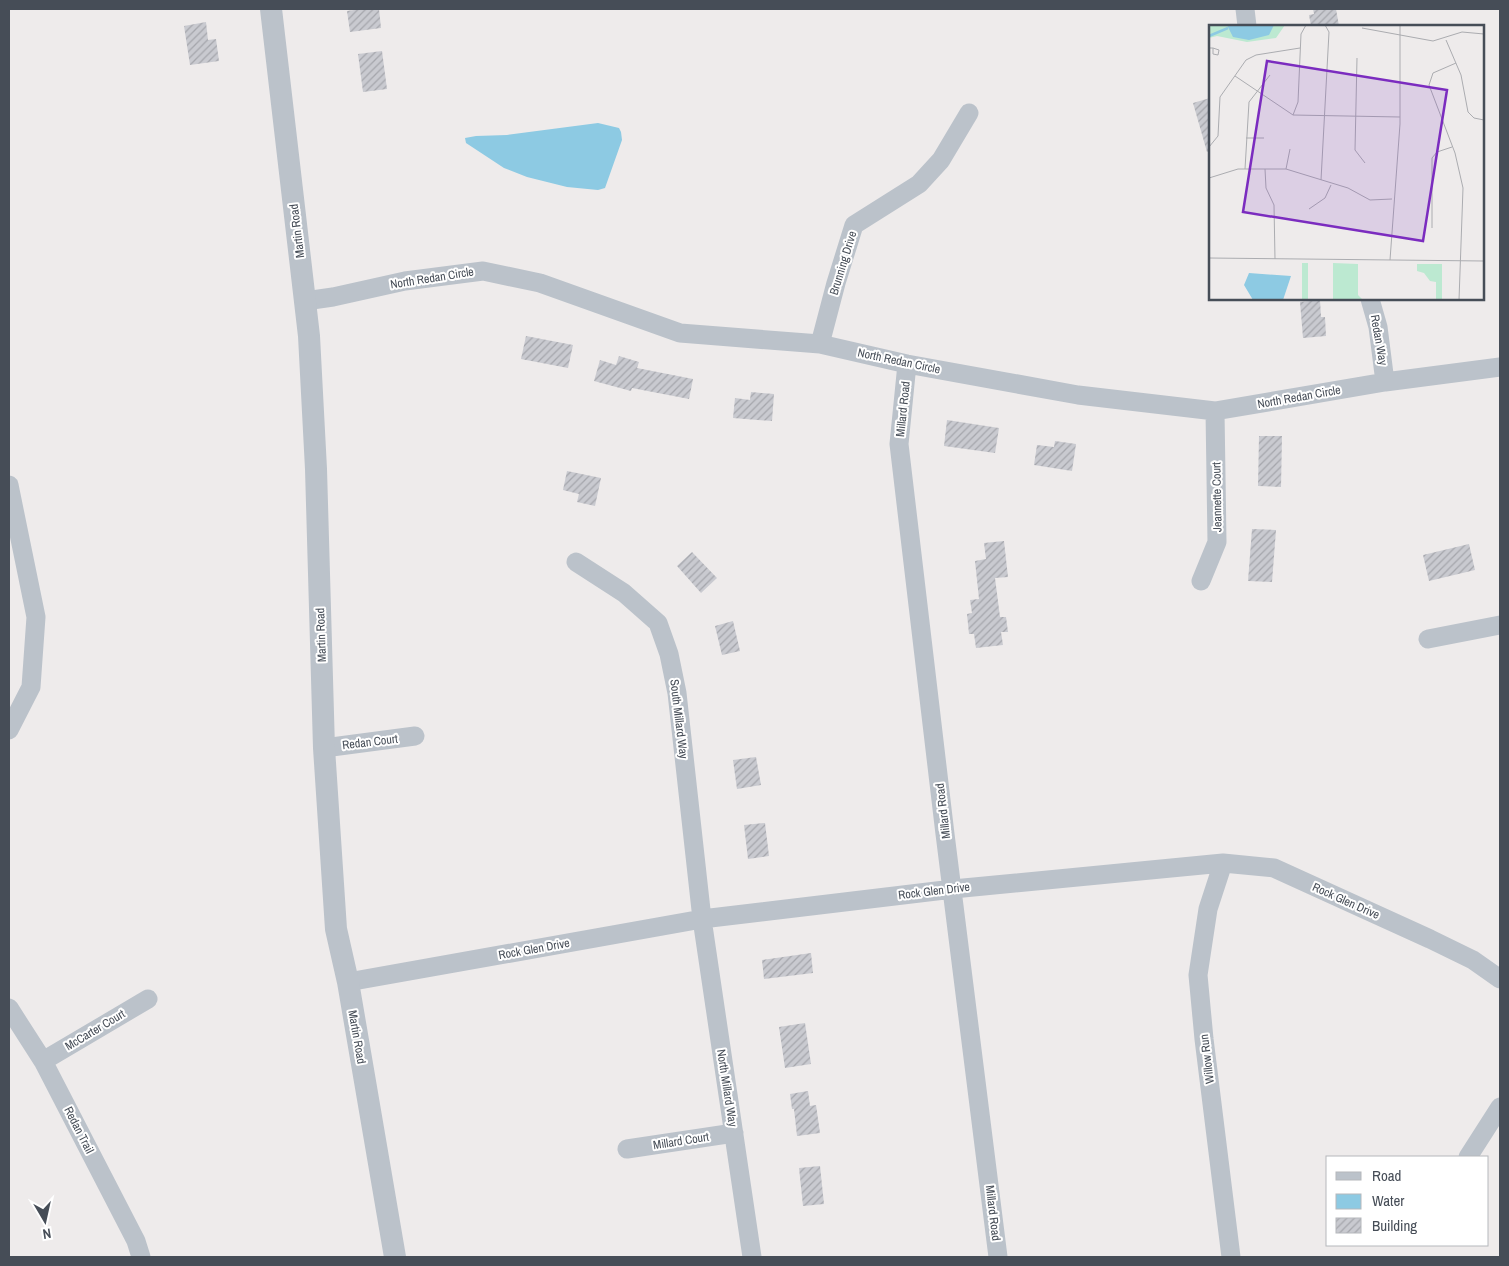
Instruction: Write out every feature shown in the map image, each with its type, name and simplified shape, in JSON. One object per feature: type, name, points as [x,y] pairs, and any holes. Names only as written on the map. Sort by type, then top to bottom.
[{"type":"street","name":"Martin Road","points":[[271,9],[309,336],[316,469],[324,748],[336,929],[348,982],[395,1257]]},
{"type":"street","points":[[1245,9],[1247,25]]},
{"type":"street","name":"Brunning Drive","points":[[820,344],[854,225],[919,184],[941,160],[969,113]]},
{"type":"street","name":"North Redan Circle","points":[[305,301],[333,297],[405,281],[483,271],[540,283],[680,333],[820,344],[907,364],[1078,395],[1215,411],[1385,382],[1500,367]]},
{"type":"street","name":"Redan Way","points":[[1370,300],[1378,326],[1385,382]]},
{"type":"street","name":"Millard Road","points":[[907,364],[899,444],[998,1257]]},
{"type":"street","name":"Jeannette Court","points":[[1201,581],[1217,542],[1215,411]]},
{"type":"street","points":[[9,485],[36,617],[31,688],[9,730]]},
{"type":"street","name":"South Millard Way","points":[[576,562],[624,593],[658,623],[669,654],[677,693],[702,919]]},
{"type":"street","points":[[1428,639],[1500,625]]},
{"type":"street","name":"Redan Court","points":[[324,748],[415,736]]},
{"type":"street","name":"Rock Glen Drive","points":[[348,982],[702,919],[953,889],[1223,863],[1274,868],[1473,960],[1500,979]]},
{"type":"street","name":"Willow Run","points":[[1223,863],[1208,909],[1198,975],[1231,1257]]},
{"type":"street","name":"North Millard Way","points":[[702,919],[752,1257]]},
{"type":"street","name":"McCarter Court","points":[[43,1061],[148,998]]},
{"type":"street","name":"Redan Trail","points":[[9,1008],[43,1061],[136,1241],[141,1257]]},
{"type":"street","points":[[1469,1156],[1500,1107]]},
{"type":"street","name":"Millard Court","points":[[627,1149],[734,1133]]},
{"type":"water","points":[[598,123],[619,128],[622,140],[605,188],[598,190],[567,187],[527,177],[504,168],[466,143],[465,138],[507,135]]},
{"type":"building","points":[[379,9],[381,28],[350,32],[347,11]]},
{"type":"building","points":[[1313,9],[1336,9],[1339,25],[1311,25],[1309,15],[1314,14]]},
{"type":"building","points":[[206,22],[208,40],[216,39],[219,61],[190,65],[184,26]]},
{"type":"building","points":[[382,51],[387,89],[363,92],[358,54]]},
{"type":"building","points":[[1209,98],[1209,151],[1207,152],[1193,103]]},
{"type":"building","points":[[1320,300],[1321,317],[1325,317],[1326,336],[1303,338],[1300,302]]},
{"type":"building","points":[[526,336],[573,345],[568,368],[521,359]]},
{"type":"building","points":[[619,356],[639,362],[637,368],[693,379],[689,399],[632,388],[631,391],[594,381],[600,360],[616,365]]},
{"type":"building","points":[[751,392],[774,394],[772,421],[733,418],[735,398],[750,400]]},
{"type":"building","points":[[947,420],[999,428],[995,453],[944,446]]},
{"type":"building","points":[[1259,436],[1282,436],[1281,487],[1258,486]]},
{"type":"building","points":[[1055,441],[1076,444],[1072,471],[1034,465],[1037,445],[1054,447]]},
{"type":"building","points":[[567,471],[601,478],[595,506],[577,502],[579,494],[563,490]]},
{"type":"building","points":[[1252,529],[1276,530],[1272,582],[1248,581]]},
{"type":"building","points":[[1004,541],[1008,577],[995,578],[1000,617],[1006,617],[1008,632],[1001,632],[1003,645],[976,648],[974,634],[969,634],[967,614],[972,613],[970,600],[979,599],[975,561],[986,559],[984,543]]},
{"type":"building","points":[[1469,544],[1475,570],[1429,581],[1423,555]]},
{"type":"building","points":[[692,552],[717,578],[701,593],[677,566]]},
{"type":"building","points":[[733,621],[740,651],[722,655],[715,626]]},
{"type":"building","points":[[756,757],[761,785],[737,789],[733,760]]},
{"type":"building","points":[[765,823],[769,856],[748,859],[744,825]]},
{"type":"building","points":[[811,953],[813,973],[764,979],[762,960]]},
{"type":"building","points":[[805,1023],[811,1064],[785,1068],[779,1027]]},
{"type":"building","points":[[808,1091],[810,1106],[816,1105],[820,1133],[797,1136],[790,1094]]},
{"type":"building","points":[[820,1166],[824,1204],[803,1206],[799,1168]]}]
